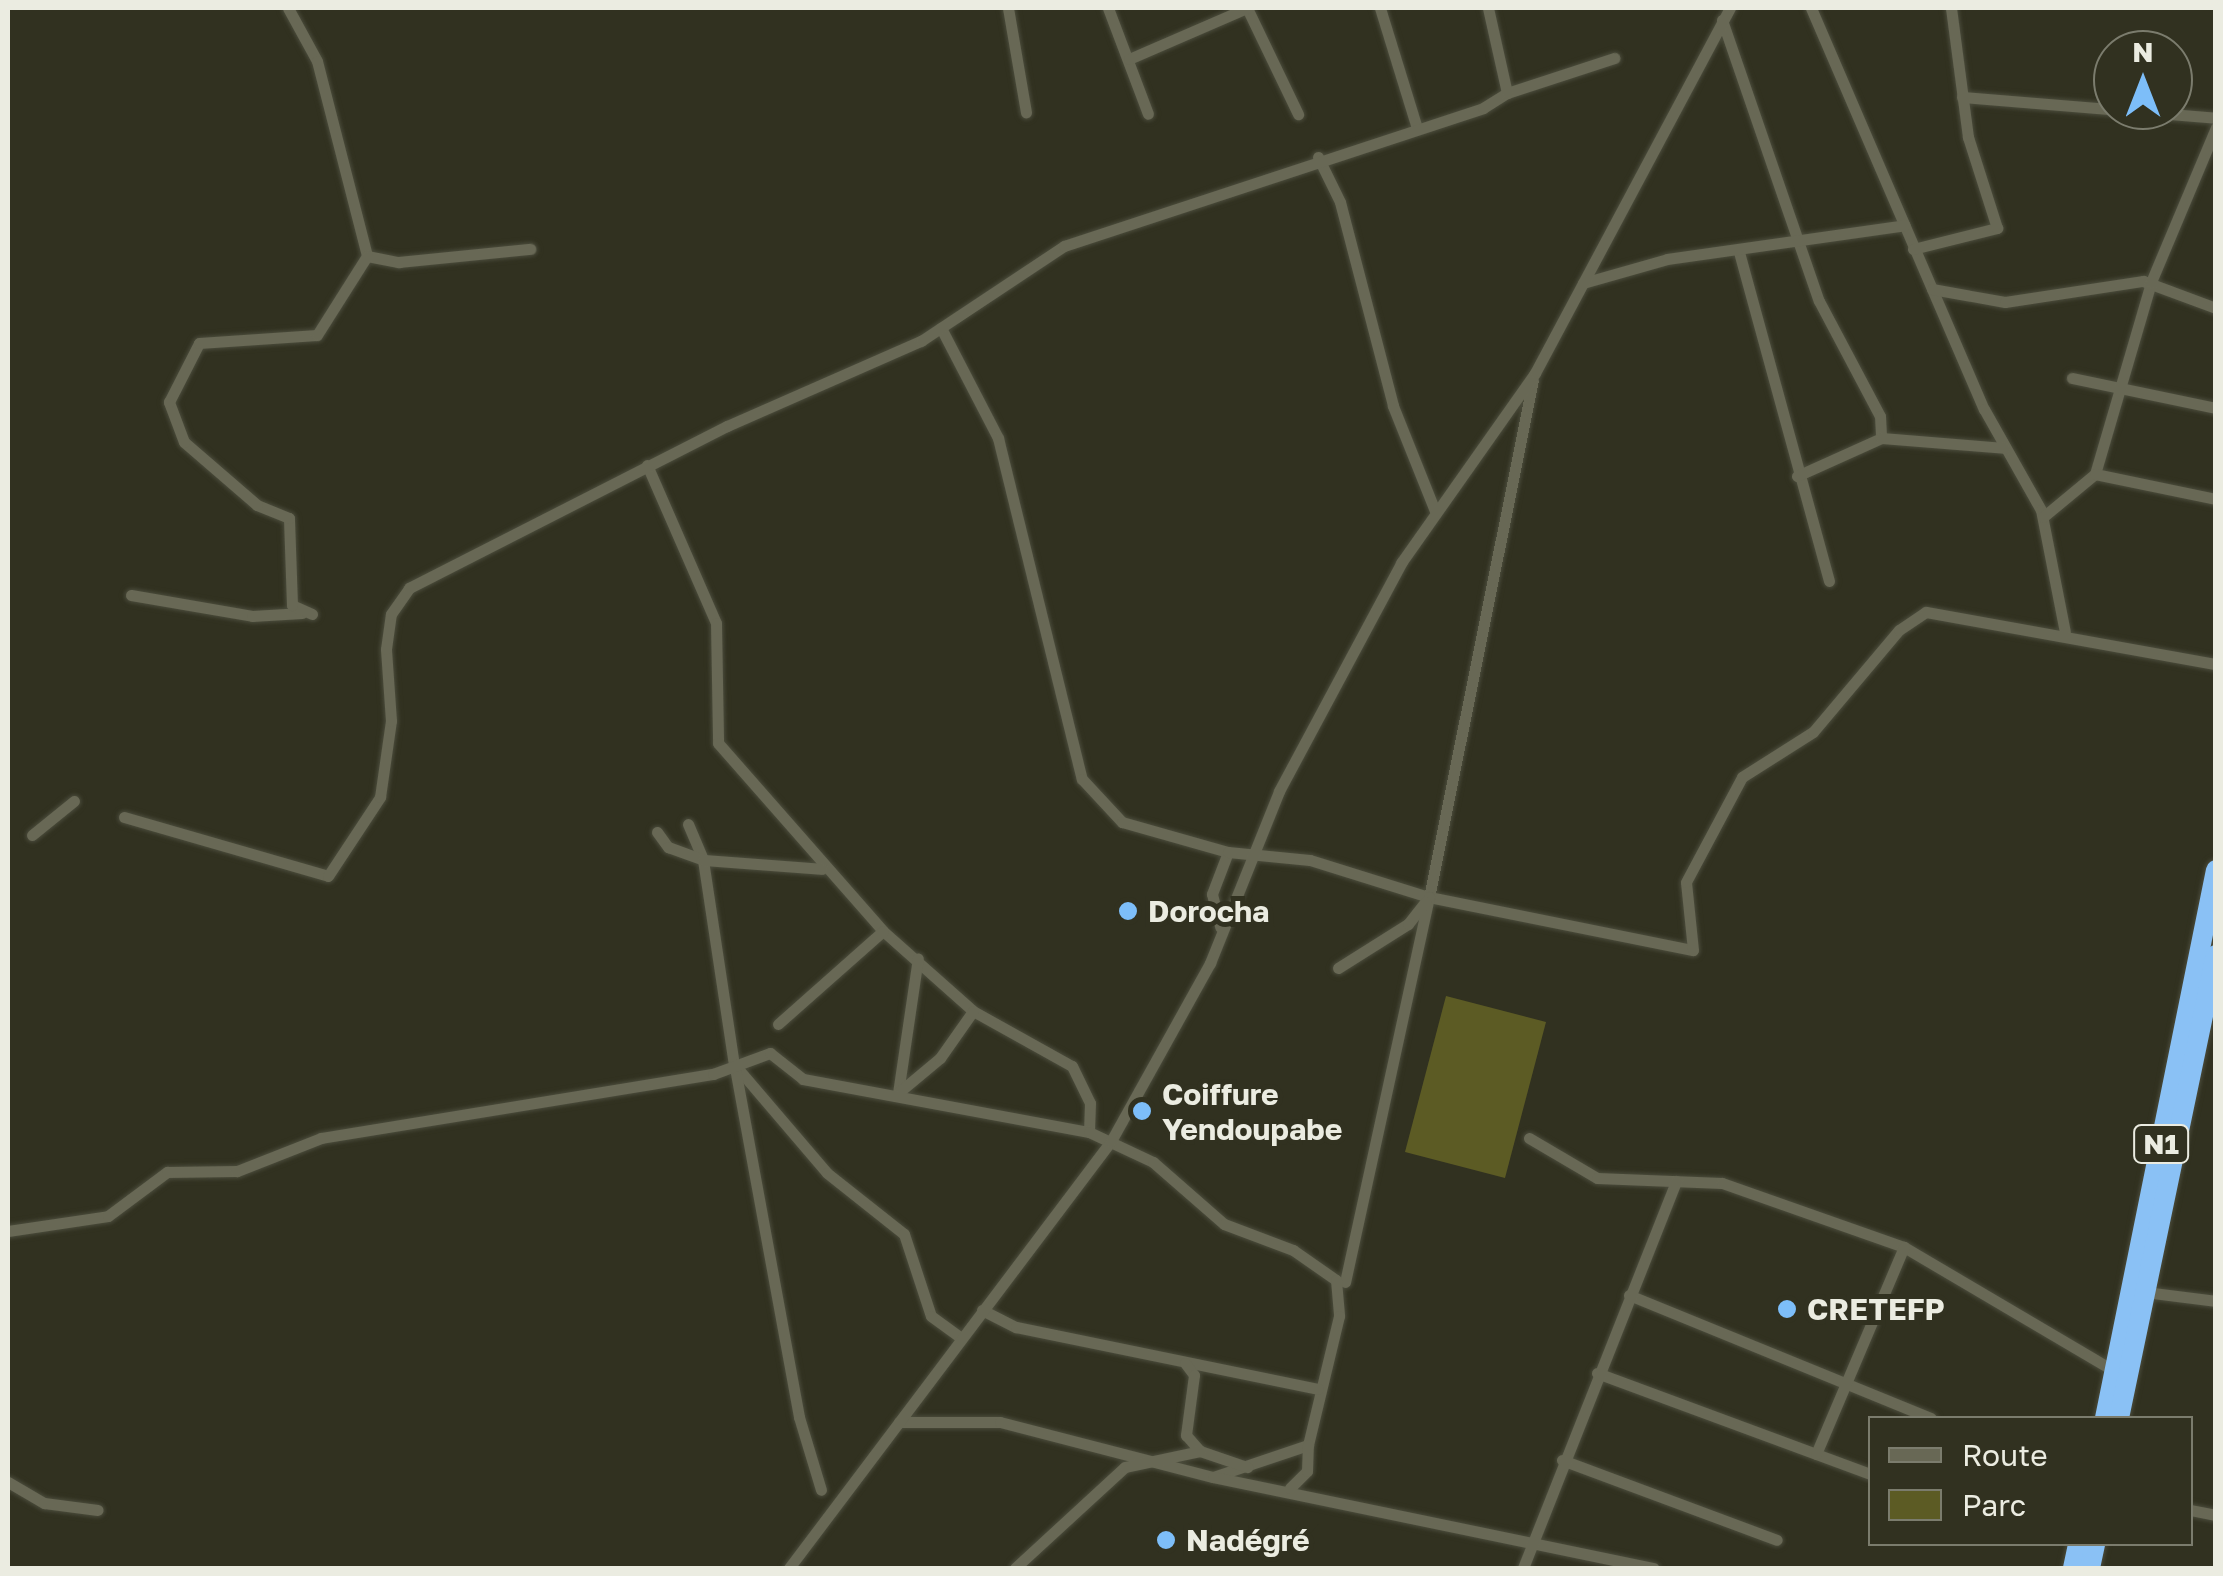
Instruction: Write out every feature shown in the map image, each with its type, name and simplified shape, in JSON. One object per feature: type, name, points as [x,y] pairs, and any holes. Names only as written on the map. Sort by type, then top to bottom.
[{"type":"highway","name":"N1","points":[[2120,1416],[2122,1374],[2216,870]]},
{"type":"highway","name":"N1","points":[[2105,1416],[2122,1374],[2145,1292],[2216,954]]},
{"type":"street","points":[[131,595],[252,616],[312,614],[292,605],[289,518],[258,505],[184,442],[169,402],[198,344],[317,335],[367,256],[317,62],[288,8]]},
{"type":"street","points":[[1008,8],[1026,112]]},
{"type":"street","points":[[1108,8],[1148,114]]},
{"type":"street","points":[[1129,59],[1247,8],[1298,114]]},
{"type":"street","points":[[1380,8],[1417,128]]},
{"type":"street","points":[[1488,8],[1507,92]]},
{"type":"street","points":[[789,1568],[1111,1141],[1210,963],[1220,927],[1250,858],[1435,511],[1535,373],[1730,8]]},
{"type":"street","points":[[1811,8],[1913,249],[2004,448],[2043,518],[2065,632]]},
{"type":"street","points":[[1913,249],[1996,228],[1962,97],[1951,8]]},
{"type":"street","points":[[1722,20],[1804,242],[1819,301],[1880,416],[1881,438]]},
{"type":"street","points":[[124,817],[328,876],[380,796],[392,721],[386,649],[397,600],[647,465],[941,328],[1064,246],[1614,58]]},
{"type":"street","points":[[1962,97],[2216,118]]},
{"type":"street","points":[[2043,518],[2096,474],[2116,387],[2151,282],[2216,127]]},
{"type":"street","points":[[1318,158],[1340,202],[1393,406],[1435,511]]},
{"type":"street","points":[[1583,283],[1905,225]]},
{"type":"street","points":[[367,256],[399,262],[530,249]]},
{"type":"street","points":[[1739,252],[1796,476],[1824,541],[1829,581]]},
{"type":"street","points":[[1932,289],[2005,302],[2091,282],[2151,282],[2216,308]]},
{"type":"street","points":[[941,328],[998,438],[1082,779],[1122,822],[1250,858],[1310,860],[1429,897],[1694,950],[1686,882],[1742,777],[1848,700],[1910,620],[1953,612],[2216,664]]},
{"type":"street","points":[[1345,1282],[1429,897],[1535,373]]},
{"type":"street","points":[[2072,378],[2216,408]]},
{"type":"street","points":[[1796,476],[1881,438],[2004,448]]},
{"type":"street","points":[[647,465],[716,623],[718,744],[794,823],[822,869],[883,932],[918,958],[973,1011],[1072,1066],[1090,1103],[1089,1132]]},
{"type":"street","points":[[2096,474],[2216,499]]},
{"type":"street","points":[[32,835],[74,801]]},
{"type":"street","points":[[688,824],[703,860],[734,1064],[799,1417],[821,1490]]},
{"type":"street","points":[[658,832],[668,847],[703,860],[822,869]]},
{"type":"street","points":[[1220,927],[1212,894],[1228,852]]},
{"type":"street","points":[[1338,968],[1408,924],[1429,897]]},
{"type":"street","points":[[778,1024],[883,932]]},
{"type":"street","points":[[898,1093],[918,958]]},
{"type":"street","points":[[898,1093],[940,1058],[973,1011]]},
{"type":"street","points":[[8,1231],[108,1216],[167,1172],[237,1172],[351,1132],[471,1118],[734,1064],[770,1053],[803,1079],[898,1093],[1089,1132],[1154,1162],[1224,1224],[1293,1250],[1336,1280],[1338,1316],[1318,1388],[1308,1445],[1308,1471],[1290,1488]]},
{"type":"street","points":[[734,1064],[828,1173],[904,1234],[931,1316],[961,1338]]},
{"type":"street","points":[[1529,1138],[1597,1178],[1676,1181],[1762,1193],[1904,1247],[2122,1374]]},
{"type":"street","points":[[1523,1568],[1528,1543],[1676,1181]]},
{"type":"street","points":[[1816,1454],[1904,1247]]},
{"type":"street","points":[[2145,1292],[2216,1301]]},
{"type":"street","points":[[1629,1294],[1925,1416]]},
{"type":"street","points":[[982,1310],[1016,1327],[1318,1388]]},
{"type":"street","points":[[1185,1363],[1194,1376],[1182,1413],[1200,1451]]},
{"type":"street","points":[[1597,1374],[1868,1473]]},
{"type":"street","points":[[899,1422],[1000,1422],[1213,1477],[1290,1488],[1654,1568]]},
{"type":"street","points":[[1213,1477],[1308,1445]]},
{"type":"street","points":[[1014,1568],[1125,1466],[1200,1451],[1247,1467]]},
{"type":"street","points":[[1562,1460],[1777,1540]]},
{"type":"street","points":[[8,1482],[44,1503],[98,1510]]},
{"type":"green space","points":[[1446,996],[1546,1022],[1505,1178],[1405,1152]]},
{"type":"place","name":"Dorocha","points":[[1128,911]]},
{"type":"place","name":"Coiffure Yendoupabe","points":[[1142,1111]]},
{"type":"place","name":"CRETEFP","points":[[1787,1309]]},
{"type":"place","name":"Nadégré","points":[[1166,1540]]}]
